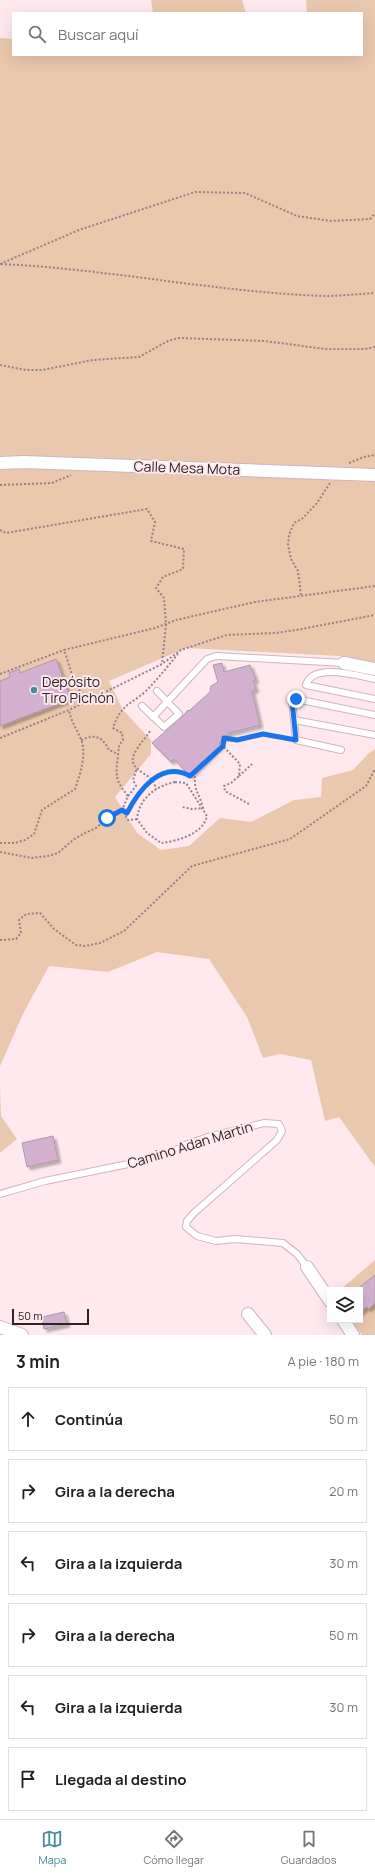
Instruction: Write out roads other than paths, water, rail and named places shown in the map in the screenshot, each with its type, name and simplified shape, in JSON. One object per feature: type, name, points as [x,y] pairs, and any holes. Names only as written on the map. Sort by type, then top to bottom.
[{"type":"street","name":"Calle Mesa Mota","points":[[0,463],[82,464],[375,475]]},
{"type":"street","points":[[344,663],[375,669]]},
{"type":"street","name":"Camino Adan Martin","points":[[307,1267],[327,1297]]},
{"type":"street","points":[[248,1314],[265,1335]]},
{"type":"street","points":[[345,1323],[353,1335]]},
{"type":"street","points":[[0,1327],[22,1335]]},
{"type":"lane","points":[[153,717],[207,659],[216,656],[344,663]]},
{"type":"lane","points":[[375,679],[328,671],[315,674],[307,680],[306,685],[375,699]]},
{"type":"lane","points":[[142,706],[164,727],[179,714],[157,691]]},
{"type":"lane","points":[[341,750],[296,740],[292,701],[296,699],[375,715]]},
{"type":"lane","points":[[294,720],[375,735]]},
{"type":"lane","name":"Camino Adan Martin","points":[[0,1194],[45,1181],[138,1162],[172,1152],[185,1145],[222,1134],[264,1124],[279,1124],[282,1131],[277,1140],[194,1213],[187,1221],[186,1227],[197,1236],[216,1241],[235,1239],[282,1243],[297,1254],[307,1267]]},
{"type":"place","name":"Depósito Tiro Pichón","points":[[34,690]]}]
